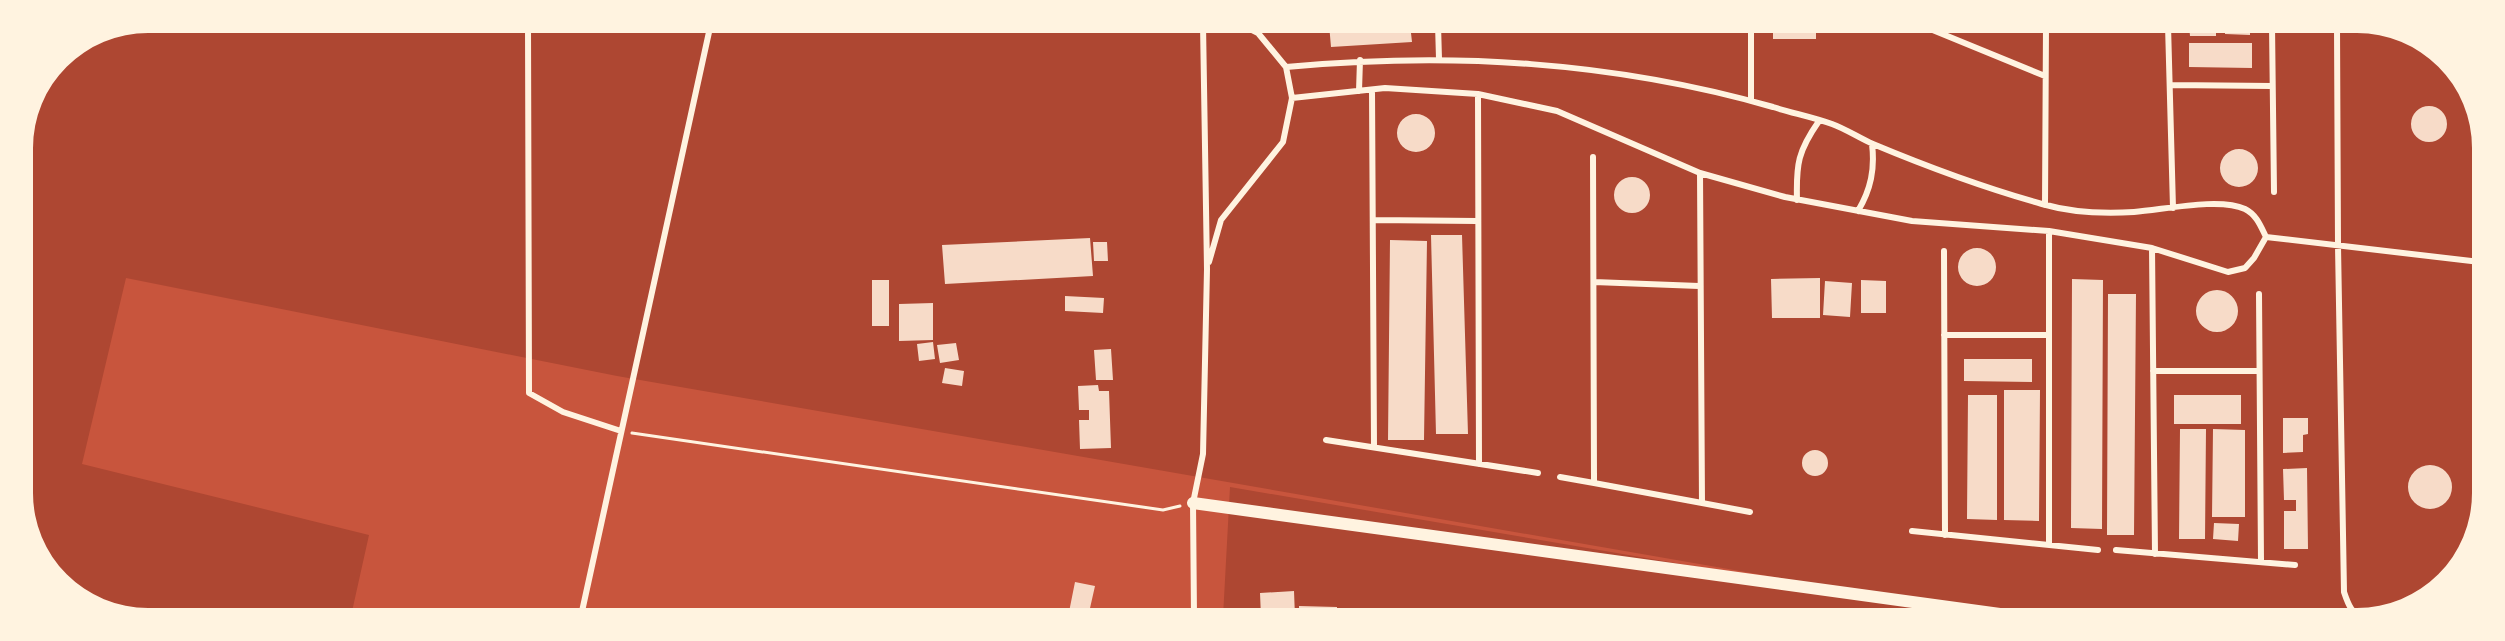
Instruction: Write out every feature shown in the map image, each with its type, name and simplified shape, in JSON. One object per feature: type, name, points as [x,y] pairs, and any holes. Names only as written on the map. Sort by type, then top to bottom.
[{"type":"main road","points":[[1193,503],[1956,608]]},
{"type":"street","points":[[528,33],[529,393],[563,412],[621,431]]},
{"type":"street","points":[[583,608],[709,33]]},
{"type":"street","points":[[1194,608],[1193,503],[1203,454],[1208,269],[1203,33]]},
{"type":"street","points":[[1208,269],[1221,220],[1283,142],[1293,98],[1286,67],[1258,33]]},
{"type":"street","points":[[1438,33],[1439,58]]},
{"type":"street","points":[[1751,33],[1751,101]]},
{"type":"street","points":[[1940,33],[2045,76]]},
{"type":"street","points":[[2045,205],[2046,33]]},
{"type":"street","points":[[2168,33],[2173,208]]},
{"type":"street","points":[[2272,33],[2274,192]]},
{"type":"street","points":[[2337,33],[2344,592],[2350,608]]},
{"type":"street","points":[[1286,67],[1360,60],[1439,58],[1589,68],[1720,92],[1820,121],[1872,144],[1960,177],[2045,205],[2089,212],[2132,212],[2230,205],[2246,210],[2258,220],[2266,237]]},
{"type":"street","points":[[1359,91],[1360,60]]},
{"type":"street","points":[[2170,85],[2272,87]]},
{"type":"street","points":[[1293,98],[1385,88],[1478,94],[1557,111],[1700,173],[1797,200],[1912,221],[2049,231],[2152,248],[2228,272],[2245,268],[2254,258],[2266,237]]},
{"type":"street","points":[[1372,90],[1374,447]]},
{"type":"street","points":[[1478,94],[1479,464]]},
{"type":"street","points":[[1797,200],[1796,168],[1805,141],[1820,121]]},
{"type":"street","points":[[1858,211],[1867,196],[1871,178],[1874,161],[1872,144]]},
{"type":"street","points":[[1593,157],[1594,483]]},
{"type":"street","points":[[1700,173],[1702,503]]},
{"type":"street","points":[[1373,220],[1477,220]]},
{"type":"street","points":[[2049,231],[2049,545]]},
{"type":"street","points":[[2266,237],[2472,261]]},
{"type":"street","points":[[2152,248],[2155,554]]},
{"type":"street","points":[[1944,251],[1945,535]]},
{"type":"street","points":[[1594,282],[1700,286]]},
{"type":"street","points":[[2259,294],[2261,562]]},
{"type":"street","points":[[1944,335],[2049,335]]},
{"type":"street","points":[[2153,370],[2259,371]]},
{"type":"street","points":[[1326,440],[1538,473]]},
{"type":"street","points":[[1560,477],[1750,512]]},
{"type":"street","points":[[1912,531],[2098,550]]},
{"type":"street","points":[[2116,550],[2295,565]]},
{"type":"path","points":[[621,431],[1163,510],[1193,503]]},
{"type":"shaded area","points":[[148,33],[2365,33],[2394,39],[2427,57],[2448,78],[2457,91],[2470,126],[2472,140],[2472,501],[2470,515],[2457,550],[2433,579],[2408,596],[2379,606],[2365,608],[1952,608],[617,376],[126,278],[82,464],[369,535],[353,608],[148,608],[126,606],[90,593],[67,574],[48,550],[39,530],[33,501],[33,140],[37,118],[52,84],[67,67],[90,48],[126,35]]},
{"type":"shaded area","points":[[1230,487],[1939,608],[1223,608]]},
{"type":"building","points":[[1330,33],[1411,33],[1412,42],[1331,47]]},
{"type":"building","points":[[1773,33],[1816,33],[1816,39],[1773,39]]},
{"type":"building","points":[[2190,33],[2216,33],[2216,36],[2190,36]]},
{"type":"building","points":[[2250,33],[2250,35],[2225,34]]},
{"type":"building","points":[[2189,43],[2252,43],[2252,68],[2189,67]]},
{"type":"building","points":[[2429,106],[2442,111],[2447,124],[2442,137],[2429,142],[2416,137],[2411,124],[2416,111]]},
{"type":"building","points":[[1416,114],[1423,115],[1429,120],[1434,126],[1434,140],[1429,146],[1423,151],[1416,152],[1409,151],[1403,146],[1398,140],[1397,133],[1398,126],[1403,120],[1409,115]]},
{"type":"building","points":[[2239,149],[2253,154],[2258,168],[2253,182],[2239,187],[2225,182],[2220,168],[2225,154]]},
{"type":"building","points":[[1632,177],[1645,182],[1650,195],[1645,208],[1632,213],[1619,208],[1614,195],[1619,182]]},
{"type":"building","points":[[1431,235],[1462,235],[1468,434],[1436,434]]},
{"type":"building","points":[[1090,238],[1093,276],[945,284],[942,245]]},
{"type":"building","points":[[1390,240],[1427,241],[1424,440],[1388,440]]},
{"type":"building","points":[[1093,242],[1107,242],[1108,261],[1094,261]]},
{"type":"building","points":[[1977,248],[1991,253],[1996,267],[1991,281],[1977,286],[1963,281],[1958,267],[1963,253]]},
{"type":"building","points":[[1820,278],[1820,318],[1772,318],[1771,279]]},
{"type":"building","points":[[2072,279],[2103,280],[2102,529],[2071,528]]},
{"type":"building","points":[[872,280],[889,280],[889,326],[872,326]]},
{"type":"building","points":[[1861,280],[1886,281],[1886,313],[1861,313]]},
{"type":"building","points":[[1825,281],[1852,283],[1850,317],[1823,315]]},
{"type":"building","points":[[2217,290],[2225,291],[2232,296],[2237,303],[2237,319],[2232,326],[2225,331],[2217,332],[2209,331],[2202,326],[2197,319],[2196,311],[2197,303],[2202,296],[2209,291]]},
{"type":"building","points":[[2108,294],[2136,294],[2134,535],[2107,535]]},
{"type":"building","points":[[1065,296],[1104,298],[1103,313],[1065,311]]},
{"type":"building","points":[[933,303],[933,340],[899,341],[899,304]]},
{"type":"building","points":[[933,342],[935,359],[919,361],[917,344]]},
{"type":"building","points":[[956,343],[959,360],[940,363],[937,345]]},
{"type":"building","points":[[1111,349],[1113,380],[1096,380],[1094,350]]},
{"type":"building","points":[[1964,359],[2032,359],[2032,382],[1964,381]]},
{"type":"building","points":[[945,368],[964,371],[962,386],[942,383]]},
{"type":"building","points":[[1098,385],[1099,391],[1109,391],[1111,448],[1080,449],[1079,420],[1089,420],[1089,410],[1079,410],[1078,386]]},
{"type":"building","points":[[2004,390],[2040,390],[2039,521],[2004,520]]},
{"type":"building","points":[[1968,395],[1997,395],[1997,520],[1967,519]]},
{"type":"building","points":[[2174,395],[2241,395],[2241,424],[2174,424]]},
{"type":"building","points":[[2283,418],[2308,418],[2308,434],[2303,435],[2303,452],[2283,453]]},
{"type":"building","points":[[2180,429],[2206,429],[2205,539],[2179,539]]},
{"type":"building","points":[[2213,429],[2245,430],[2245,517],[2212,517]]},
{"type":"building","points":[[1815,450],[1824,454],[1828,463],[1824,472],[1815,476],[1806,472],[1802,463],[1806,454]]},
{"type":"building","points":[[2430,465],[2445,472],[2452,487],[2445,502],[2430,509],[2415,502],[2408,487],[2415,472]]},
{"type":"building","points":[[2307,468],[2308,549],[2284,549],[2284,511],[2296,511],[2296,500],[2284,500],[2283,469]]},
{"type":"building","points":[[2214,523],[2239,524],[2238,541],[2213,539]]},
{"type":"building","points":[[1075,582],[1095,586],[1090,608],[1070,608]]},
{"type":"building","points":[[1294,591],[1295,608],[1261,608],[1260,593]]},
{"type":"building","points":[[1299,606],[1337,607],[1337,608],[1299,608]]}]
